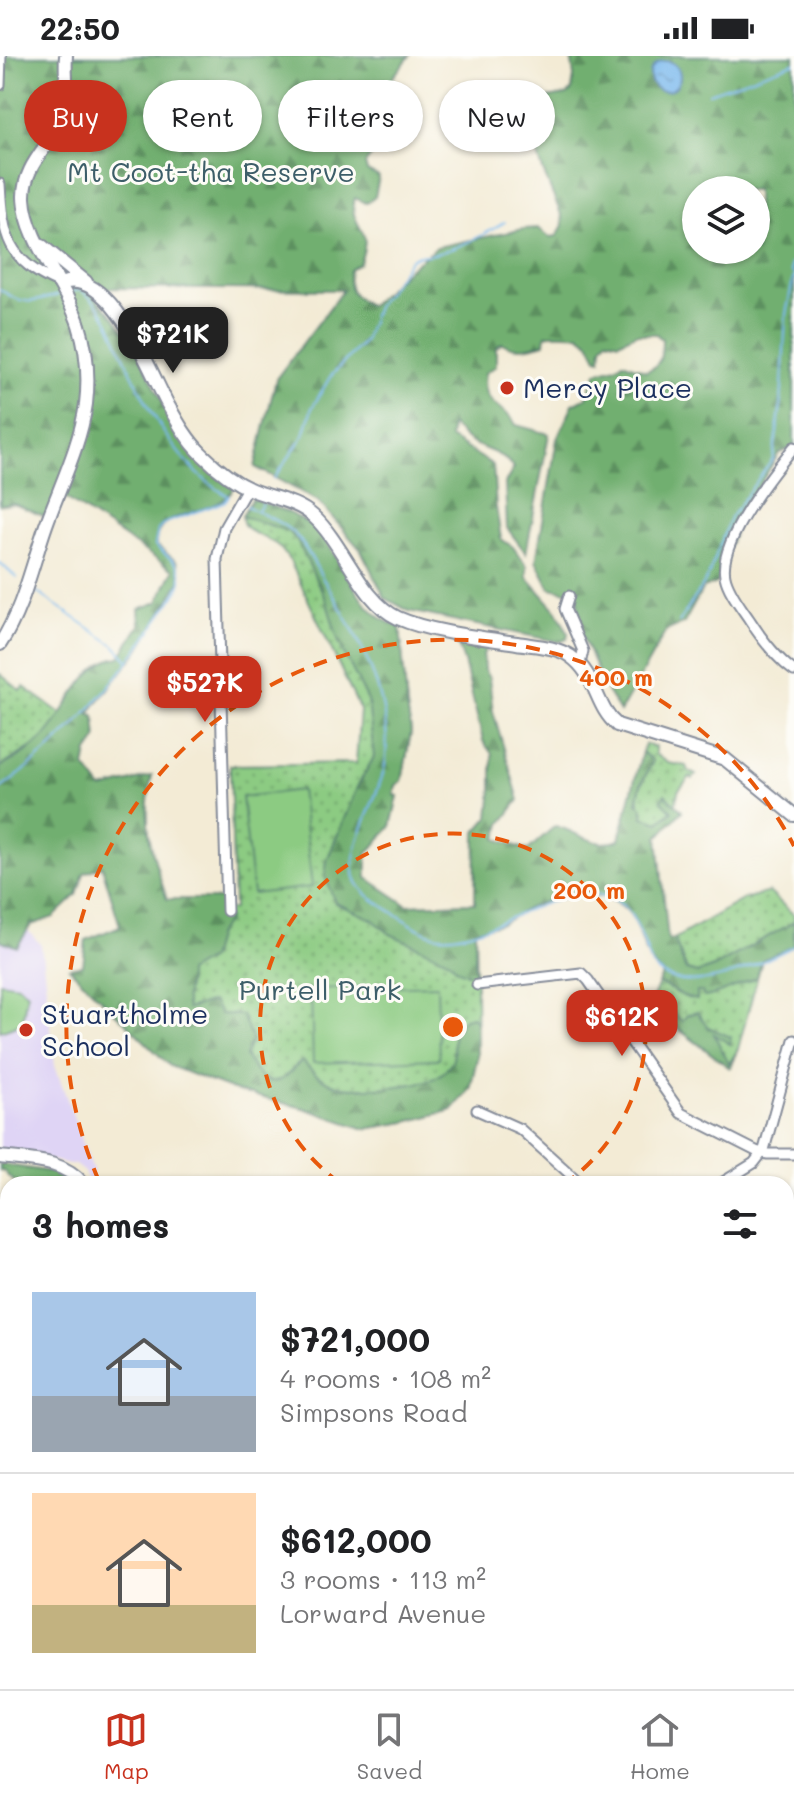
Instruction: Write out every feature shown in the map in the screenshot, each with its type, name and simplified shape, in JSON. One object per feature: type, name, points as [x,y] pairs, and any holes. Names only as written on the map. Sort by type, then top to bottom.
[{"type":"main road","points":[[0,644],[18,609],[75,447],[85,409],[87,375],[83,340],[26,213],[24,192],[32,165],[64,113],[66,56]]},
{"type":"main road","points":[[39,244],[82,276],[126,323],[166,402],[190,441],[244,491],[290,503],[312,515],[336,543],[375,600],[400,619],[468,636],[557,650],[589,673],[613,722],[629,730],[725,759],[794,815]]},
{"type":"main road","points":[[63,291],[73,280],[87,283]]},
{"type":"main road","points":[[0,1157],[56,1165],[75,1176]]},
{"type":"street","points":[[0,85],[1,56]]},
{"type":"street","points":[[0,184],[4,230],[8,241],[34,270],[63,291]]},
{"type":"street","points":[[794,447],[749,507],[731,546],[724,573],[752,624],[794,671]]},
{"type":"street","points":[[227,911],[217,559],[219,540],[244,491]]},
{"type":"street","points":[[569,596],[565,609],[583,651],[580,664]]},
{"type":"street","points":[[477,985],[581,973],[681,1113],[763,1153],[794,1154]]},
{"type":"street","points":[[733,1176],[763,1153],[794,1040]]},
{"type":"street","points":[[477,1110],[520,1129],[572,1176]]},
{"type":"shaded area","name":"Stuartholme School","points":[[0,899],[41,945],[55,1066],[93,1170],[92,1176],[86,1176],[75,1165],[0,1150]]},
{"type":"green space","name":"Mt Coot-tha Reserve","points":[[0,56],[410,56],[393,80],[278,80],[278,152],[374,152],[365,164],[367,171],[379,177],[375,197],[366,203],[355,198],[353,204],[365,242],[360,263],[350,270],[349,283],[355,296],[370,306],[406,271],[437,247],[524,229],[538,228],[550,237],[557,236],[563,225],[562,217],[537,152],[555,152],[555,97],[567,95],[572,90],[574,76],[571,56],[794,56],[794,447],[779,453],[742,514],[717,583],[703,588],[684,623],[666,631],[620,712],[605,688],[577,624],[577,594],[550,588],[536,561],[557,439],[573,404],[587,397],[597,372],[623,362],[646,371],[655,366],[660,359],[662,344],[662,339],[656,334],[635,334],[619,342],[607,339],[602,346],[601,359],[579,334],[550,334],[546,335],[545,343],[518,348],[502,343],[496,348],[496,366],[485,373],[484,385],[490,400],[516,425],[549,434],[526,553],[507,528],[505,483],[514,468],[499,455],[467,440],[451,425],[450,438],[493,465],[501,539],[513,547],[527,566],[527,577],[557,611],[568,633],[567,639],[560,642],[409,611],[385,598],[361,550],[318,501],[255,467],[276,379],[343,290],[87,288],[115,318],[135,347],[182,440],[209,471],[234,488],[226,498],[175,518],[158,533],[156,545],[177,562],[181,580],[138,651],[89,713],[95,716],[97,739],[88,752],[85,767],[102,789],[152,776],[148,824],[167,899],[221,899],[228,920],[217,934],[210,959],[188,972],[187,1009],[211,1002],[220,1014],[242,1015],[252,1040],[245,1056],[266,1080],[284,1078],[303,1061],[328,1082],[361,1088],[408,1085],[442,1073],[452,1062],[456,1030],[464,1018],[472,1016],[476,1021],[477,1058],[470,1089],[452,1110],[365,1129],[304,1108],[236,1091],[170,1066],[69,968],[83,965],[86,940],[120,926],[102,866],[84,873],[77,895],[54,917],[31,925],[17,947],[0,940],[0,767],[41,740],[96,668],[107,660],[120,657],[140,625],[139,609],[158,602],[173,570],[57,492],[48,518],[14,504],[0,505]]},
{"type":"green space","name":"Purtell Park","points":[[252,499],[288,512],[312,527],[329,546],[363,600],[385,621],[400,627],[411,732],[402,781],[396,785],[394,795],[398,796],[391,826],[367,854],[367,878],[407,905],[481,903],[475,922],[477,1058],[470,1089],[452,1110],[365,1129],[304,1108],[236,1091],[170,1066],[167,913],[234,909],[230,765],[356,763],[360,710],[290,561],[277,545],[244,524],[245,510]]},
{"type":"green space","points":[[252,499],[288,512],[312,527],[329,546],[363,600],[385,621],[400,627],[411,732],[402,781],[396,785],[394,795],[398,796],[391,826],[367,854],[367,878],[407,905],[475,903],[476,832],[489,817],[492,754],[483,741],[457,642],[486,648],[484,670],[489,678],[493,711],[519,800],[501,824],[497,839],[528,850],[555,826],[603,843],[619,840],[642,752],[653,761],[641,784],[637,803],[643,807],[643,817],[659,822],[672,811],[661,800],[665,794],[682,811],[658,837],[668,940],[674,939],[686,970],[697,973],[714,967],[794,922],[794,946],[762,960],[757,977],[709,996],[704,997],[702,992],[697,992],[697,1000],[658,983],[663,974],[648,957],[634,920],[614,901],[601,897],[573,895],[545,901],[499,924],[475,930],[475,976],[390,934],[372,919],[335,903],[325,876],[327,860],[358,785],[374,757],[368,701],[339,643],[326,600],[297,540],[287,531],[242,516]]},
{"type":"green space","points":[[0,674],[21,691],[24,687],[63,715],[41,741],[0,767]]},
{"type":"green space","points":[[645,744],[655,747],[655,754],[668,763],[686,766],[696,775],[693,779],[690,777],[678,791],[676,803],[673,804],[665,795],[672,810],[659,822],[643,817],[640,809],[640,788],[653,761],[642,752]]},
{"type":"green space","points":[[301,790],[312,887],[253,894],[242,797]]},
{"type":"green space","points":[[769,892],[794,915],[794,922],[714,967],[697,973],[687,970],[674,939],[744,899]]},
{"type":"green space","points":[[762,960],[730,1068],[649,1007],[663,974],[682,983]]},
{"type":"green space","points":[[0,982],[19,985],[27,993],[22,1023],[0,1031]]},
{"type":"green space","points":[[437,985],[439,1059],[313,1063],[311,989]]},
{"type":"green space","points":[[672,1012],[682,1021],[687,1015],[697,1012],[708,1027],[731,1037],[730,1044],[714,1034],[729,1064],[738,1049],[730,1068],[666,1019]]},
{"type":"green space","points":[[0,1164],[52,1172],[58,1176],[8,1176],[0,1171]]},
{"type":"water","points":[[665,61],[675,66],[680,76],[675,86],[665,91],[655,86],[650,76],[655,66]]},
{"type":"waterway","points":[[709,93],[794,63]]},
{"type":"waterway","points":[[274,479],[304,435],[312,408],[330,377],[364,341],[376,307],[411,259],[451,249],[505,222]]},
{"type":"waterway","points":[[679,622],[707,579],[730,518],[773,459],[781,404],[786,314],[794,275],[791,264]]},
{"type":"waterway","points":[[0,289],[28,301],[58,295]]},
{"type":"waterway","points":[[68,292],[80,290],[97,304],[167,437],[194,470],[227,495]]},
{"type":"waterway","points":[[0,789],[47,752],[89,709],[128,663],[174,596],[181,582],[180,571],[175,562],[155,545],[158,530],[165,523],[224,502],[229,496]]},
{"type":"waterway","points":[[257,512],[263,503]]},
{"type":"waterway","points":[[247,506],[293,532],[302,543],[360,644],[379,691],[387,740],[385,765],[354,859],[358,884],[370,897],[416,927],[439,936],[460,935],[483,928],[554,900],[598,895],[625,907],[639,930],[652,965],[666,976],[683,981],[722,977],[794,946]]},
{"type":"waterway","points":[[0,563],[17,578]]},
{"type":"waterway","points":[[31,588],[114,645],[128,660]]},
{"type":"place","name":"Mercy Place","points":[[507,388]]},
{"type":"place","name":"Stuartholme School","points":[[26,1030]]}]
